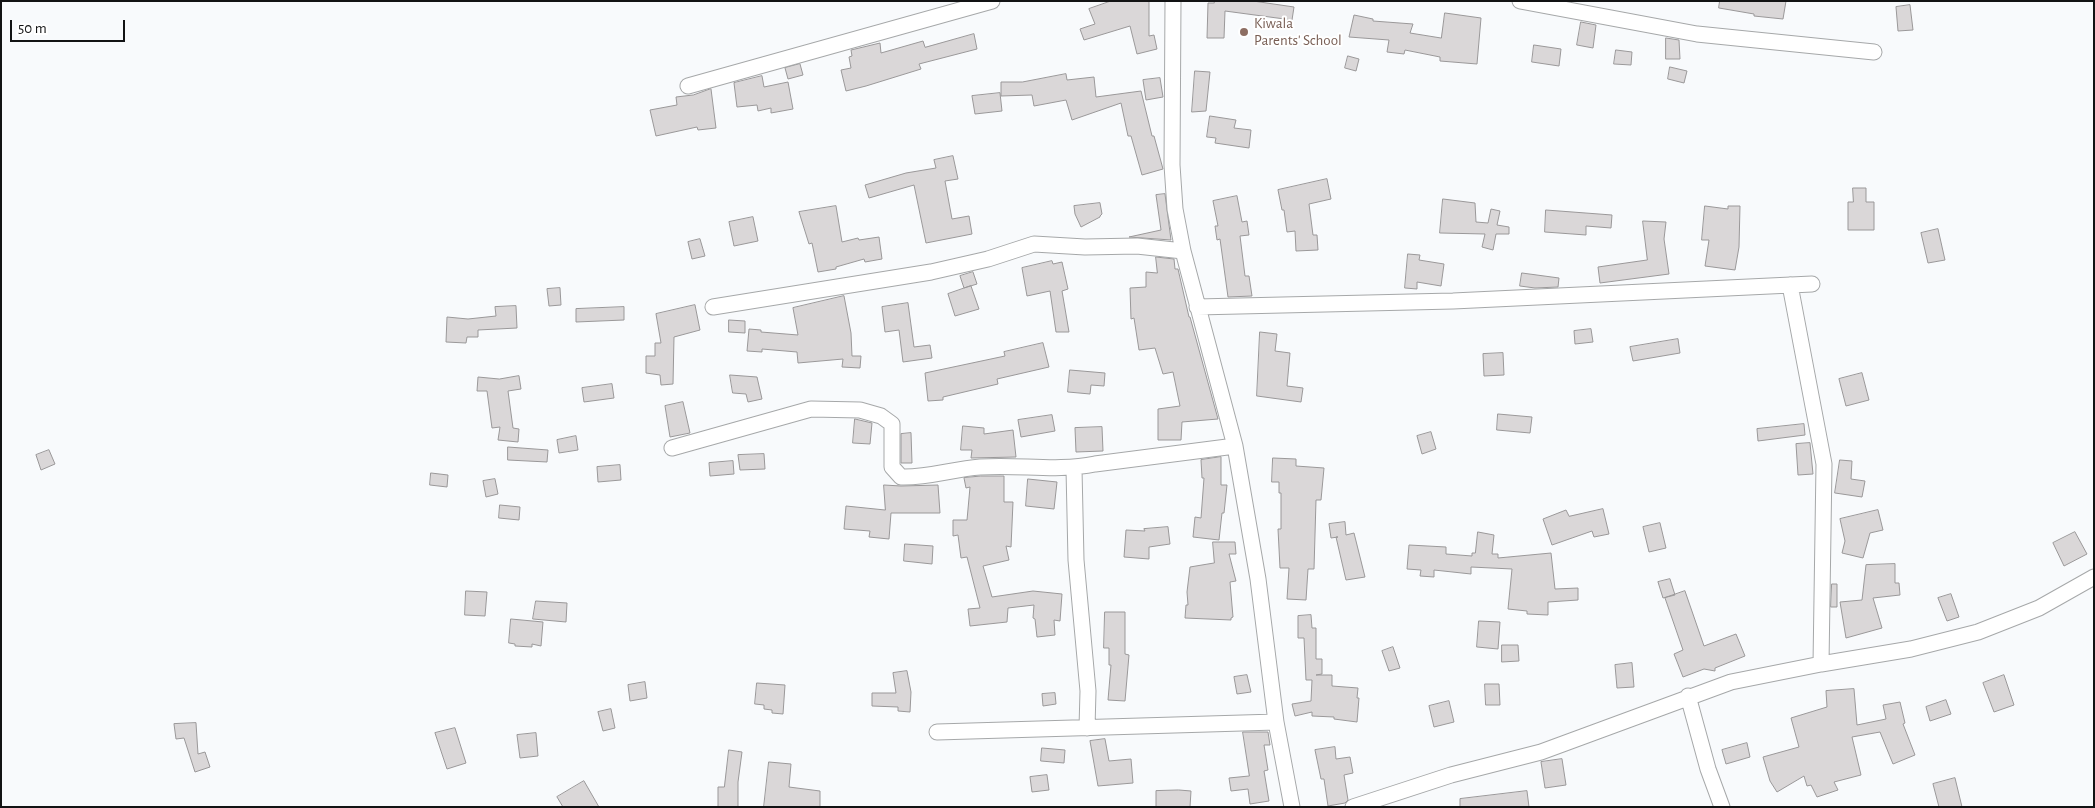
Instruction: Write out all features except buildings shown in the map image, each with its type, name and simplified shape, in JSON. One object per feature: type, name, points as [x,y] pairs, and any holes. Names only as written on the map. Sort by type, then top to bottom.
[{"type":"street","points":[[688,86],[992,1]]},
{"type":"street","points":[[1173,1],[1171,56],[1172,165],[1175,209],[1182,251],[1235,446],[1258,579],[1276,722],[1292,807]]},
{"type":"street","points":[[1520,1],[1698,34],[1874,52]]},
{"type":"street","points":[[714,306],[932,272],[988,259],[1034,244],[1085,247],[1137,246],[1182,251]]},
{"type":"street","points":[[1197,308],[1453,301],[1812,284]]},
{"type":"street","points":[[1790,285],[1824,464],[1820,664]]},
{"type":"street","points":[[672,448],[810,409],[860,410],[881,416],[892,424],[892,467],[901,477],[932,476],[964,468],[984,467],[1074,469],[1235,446]]},
{"type":"street","points":[[1074,469],[1078,577],[1088,692],[1087,728]]},
{"type":"street","points":[[1353,807],[1451,775],[1541,752],[1688,696],[1731,682],[1820,664],[1911,649],[1978,632],[2039,608],[2094,576]]},
{"type":"street","points":[[1688,696],[1708,769],[1722,807]]},
{"type":"street","points":[[937,732],[1276,722]]},
{"type":"place","name":"Kiwala Parents' School","points":[[1244,32]]}]
